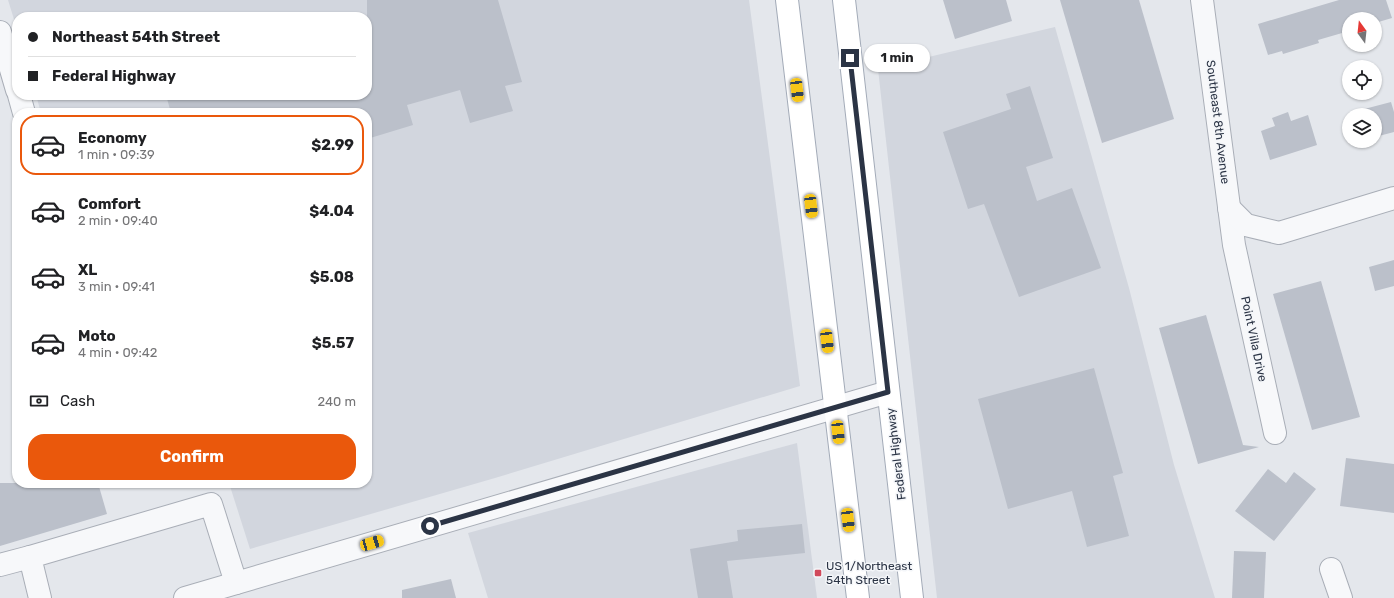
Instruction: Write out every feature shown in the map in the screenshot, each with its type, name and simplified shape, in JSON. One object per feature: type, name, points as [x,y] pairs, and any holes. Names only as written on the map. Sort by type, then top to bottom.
[{"type":"main road","points":[[787,0],[858,598]]},
{"type":"main road","name":"Federal Highway","points":[[844,0],[912,598]]},
{"type":"street","name":"Southeast 8th Avenue","points":[[1202,0],[1234,245]]},
{"type":"street","points":[[0,32],[12,73]]},
{"type":"street","points":[[1229,208],[1246,225],[1279,232],[1394,198]]},
{"type":"street","name":"Point Villa Drive","points":[[1234,245],[1275,433]]},
{"type":"street","points":[[185,598],[888,392]]},
{"type":"street","points":[[0,565],[211,504],[236,583]]},
{"type":"street","points":[[30,557],[40,598]]},
{"type":"street","points":[[1331,568],[1341,598]]},
{"type":"shaded area","points":[[8,0],[749,0],[800,386],[495,478],[250,549],[231,488],[372,488],[372,108],[40,108],[37,100],[372,100],[372,12],[12,13]]},
{"type":"shaded area","points":[[1055,27],[1129,288],[1174,465],[1215,598],[937,598],[878,69]]},
{"type":"shaded area","points":[[797,443],[817,598],[488,598],[468,533]]},
{"type":"building","points":[[367,0],[498,0],[522,82],[505,86],[513,111],[470,123],[460,90],[407,105],[413,125],[372,137],[372,108],[170,108],[167,100],[372,100],[372,12],[367,12]]},
{"type":"building","points":[[943,0],[1006,0],[1012,21],[955,39]]},
{"type":"building","points":[[1060,0],[1139,0],[1174,119],[1102,143]]},
{"type":"building","points":[[1339,0],[1386,0],[1392,18],[1382,21],[1382,12],[1342,12],[1342,33],[1318,40],[1319,43],[1283,54],[1282,51],[1268,55],[1258,24]]},
{"type":"building","points":[[1030,86],[1053,158],[1026,167],[1037,201],[1072,188],[1101,268],[1019,297],[984,204],[968,209],[943,132],[1011,109],[1006,94]]},
{"type":"building","points":[[1391,102],[1394,112],[1394,132],[1382,135],[1382,108],[1368,108]]},
{"type":"building","points":[[1288,112],[1291,121],[1308,115],[1317,145],[1270,160],[1261,131],[1275,126],[1272,118]]},
{"type":"building","points":[[1394,260],[1394,286],[1375,291],[1369,267]]},
{"type":"building","points":[[1321,281],[1360,417],[1312,430],[1273,294]]},
{"type":"building","points":[[1206,315],[1243,445],[1259,447],[1198,464],[1159,328]]},
{"type":"building","points":[[1094,368],[1123,473],[1113,476],[1129,536],[1087,547],[1072,491],[1008,509],[978,399]]},
{"type":"building","points":[[1346,458],[1394,464],[1394,513],[1340,506]]},
{"type":"building","points":[[1268,469],[1286,483],[1294,472],[1316,489],[1274,541],[1235,511]]},
{"type":"building","points":[[0,483],[12,483],[12,488],[99,488],[107,514],[0,546]]},
{"type":"building","points":[[802,524],[805,553],[727,561],[733,598],[698,598],[690,549],[738,541],[737,530]]},
{"type":"building","points":[[1234,551],[1266,552],[1264,598],[1232,598]]},
{"type":"building","points":[[451,579],[456,598],[402,598],[402,590]]},
{"type":"place","name":"US 1/Northeast 54th Street","points":[[818,573]]},
{"type":"route","points":[[430,526],[888,392],[850,58]]}]
